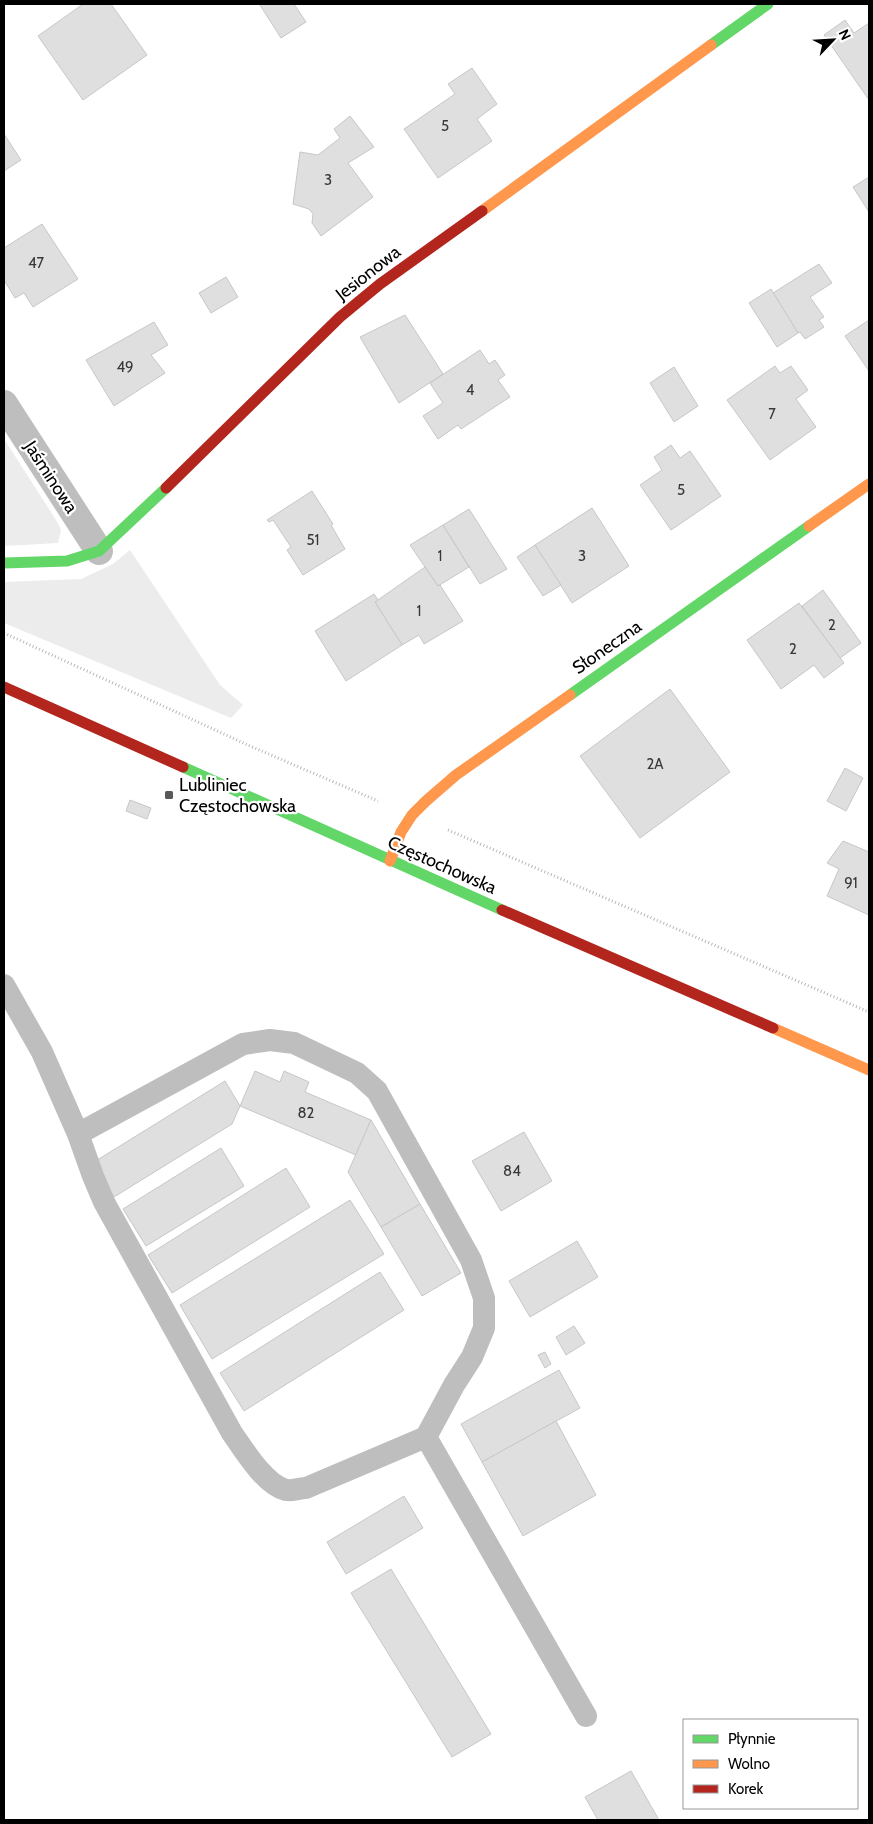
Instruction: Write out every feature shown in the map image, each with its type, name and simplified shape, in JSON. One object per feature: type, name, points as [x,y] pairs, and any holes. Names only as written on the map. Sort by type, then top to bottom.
[{"type":"street","name":"Jesionowa","points":[[4,563],[67,561],[99,551],[142,512],[340,317],[380,284],[768,4]]},
{"type":"street","name":"Jaśminowa","points":[[4,404],[99,551]]},
{"type":"street","name":"Słoneczna","points":[[390,861],[401,832],[412,815],[430,796],[456,775],[869,484]]},
{"type":"street","name":"Częstochowska","points":[[4,687],[390,861],[869,1070]]},
{"type":"lane","points":[[4,985],[42,1052],[78,1134],[92,1176],[104,1202],[232,1433],[267,1479],[286,1490],[306,1488],[426,1437],[454,1385],[472,1357],[484,1328],[484,1298],[471,1260],[377,1091],[358,1073],[294,1043],[270,1040],[243,1044],[78,1134]]},
{"type":"lane","points":[[426,1437],[586,1716]]},
{"type":"path","points":[[4,633],[250,746],[379,801]]},
{"type":"path","points":[[448,830],[869,1012]]},
{"type":"shaded area","points":[[4,439],[56,520],[61,530],[58,543],[4,546]]},
{"type":"shaded area","points":[[130,550],[220,685],[243,705],[231,718],[4,623],[4,582],[81,579],[113,564]]},
{"type":"building","points":[[83,4],[111,4],[147,55],[83,100],[38,36]]},
{"type":"building","points":[[294,4],[306,22],[281,38],[260,5]]},
{"type":"building","points":[[845,20],[854,33],[869,23],[869,100],[824,35]]},
{"type":"building","points":[[472,68],[497,104],[477,119],[492,141],[438,178],[404,129],[455,94],[448,84]]},
{"type":"building","points":[[350,116],[374,147],[348,163],[373,197],[321,236],[312,223],[313,214],[309,209],[293,204],[300,152],[318,155],[340,138],[334,129]]},
{"type":"building","points":[[4,134],[21,160],[4,171]]},
{"type":"building","points":[[869,177],[869,212],[853,187]]},
{"type":"building","points":[[42,224],[78,279],[33,307],[24,293],[15,298],[4,280],[4,248]]},
{"type":"building","points":[[819,264],[832,283],[810,297],[824,317],[819,320],[824,327],[805,339],[800,332],[798,333],[773,293]]},
{"type":"building","points":[[226,277],[238,297],[211,313],[199,293]]},
{"type":"building","points":[[771,289],[798,333],[777,347],[749,303]]},
{"type":"building","points":[[405,315],[443,374],[399,403],[360,337]]},
{"type":"building","points":[[869,320],[869,371],[845,336]]},
{"type":"building","points":[[154,322],[168,345],[151,355],[165,373],[114,406],[86,360]]},
{"type":"building","points":[[480,350],[489,364],[495,360],[505,375],[498,380],[510,397],[461,429],[458,425],[438,439],[423,416],[443,403],[430,383]]},
{"type":"building","points":[[775,366],[780,373],[791,366],[808,390],[796,399],[816,427],[770,460],[727,400]]},
{"type":"building","points":[[674,367],[698,406],[674,422],[650,383]]},
{"type":"building","points":[[671,445],[680,458],[690,451],[721,496],[671,530],[640,485],[662,470],[654,457]]},
{"type":"building","points":[[312,491],[333,524],[331,525],[345,549],[303,575],[287,550],[291,547],[273,520],[269,522],[267,520]]},
{"type":"building","points":[[592,508],[629,566],[572,603],[535,545]]},
{"type":"building","points":[[469,509],[507,569],[480,584],[443,525]]},
{"type":"building","points":[[443,525],[469,567],[438,586],[410,545]]},
{"type":"building","points":[[535,545],[561,585],[543,596],[517,557]]},
{"type":"building","points":[[425,567],[438,586],[440,585],[463,621],[424,644],[419,635],[402,645],[375,602]]},
{"type":"building","points":[[823,590],[861,643],[840,658],[802,606]]},
{"type":"building","points":[[374,594],[378,600],[375,602],[402,645],[346,681],[315,631]]},
{"type":"building","points":[[799,603],[844,663],[824,678],[814,665],[781,689],[747,640]]},
{"type":"building","points":[[670,689],[730,772],[640,838],[580,756]]},
{"type":"building","points":[[845,768],[863,778],[846,811],[827,801]]},
{"type":"building","points":[[130,800],[151,808],[147,819],[126,811]]},
{"type":"building","points":[[843,841],[869,852],[869,915],[827,896],[839,869],[827,863]]},
{"type":"building","points":[[255,1071],[280,1082],[284,1071],[309,1082],[305,1092],[371,1120],[356,1155],[240,1106]]},
{"type":"building","points":[[225,1081],[240,1106],[232,1124],[114,1197],[94,1162]]},
{"type":"building","points":[[371,1120],[420,1204],[381,1227],[348,1172]]},
{"type":"building","points":[[524,1132],[552,1181],[501,1211],[472,1161]]},
{"type":"building","points":[[221,1148],[244,1186],[146,1246],[123,1209]]},
{"type":"building","points":[[286,1168],[310,1207],[172,1293],[148,1255]]},
{"type":"building","points":[[350,1200],[384,1254],[212,1359],[180,1305]]},
{"type":"building","points":[[420,1204],[461,1273],[422,1296],[381,1227]]},
{"type":"building","points":[[577,1241],[598,1277],[530,1317],[509,1281]]},
{"type":"building","points":[[380,1272],[404,1310],[244,1411],[220,1373]]},
{"type":"building","points":[[574,1326],[585,1343],[566,1355],[556,1337]]},
{"type":"building","points":[[545,1352],[551,1364],[545,1368],[538,1355]]},
{"type":"building","points":[[559,1370],[580,1408],[482,1462],[461,1424]]},
{"type":"building","points":[[556,1421],[596,1495],[523,1536],[482,1462]]},
{"type":"building","points":[[404,1496],[423,1528],[346,1574],[327,1542]]},
{"type":"building","points":[[391,1569],[491,1734],[452,1757],[351,1593]]},
{"type":"building","points":[[631,1771],[659,1820],[598,1820],[585,1797]]},
{"type":"traffic: fast","points":[[711,45],[768,4]]},
{"type":"traffic: fast","points":[[4,563],[67,561],[99,551],[166,488]]},
{"type":"traffic: fast","points":[[570,695],[809,526]]},
{"type":"traffic: fast","points":[[183,767],[502,910]]},
{"type":"traffic: slow","points":[[482,211],[711,45]]},
{"type":"traffic: slow","points":[[809,526],[869,484]]},
{"type":"traffic: slow","points":[[390,861],[401,832],[412,815],[426,801],[456,775],[570,695]]},
{"type":"traffic: slow","points":[[773,1028],[869,1070]]},
{"type":"traffic: jam","points":[[166,488],[340,317],[380,284],[482,211]]},
{"type":"traffic: jam","points":[[4,687],[183,767]]},
{"type":"traffic: jam","points":[[502,910],[773,1028]]},
{"type":"place","name":"Lubliniec Częstochowska","points":[[169,795]]}]
